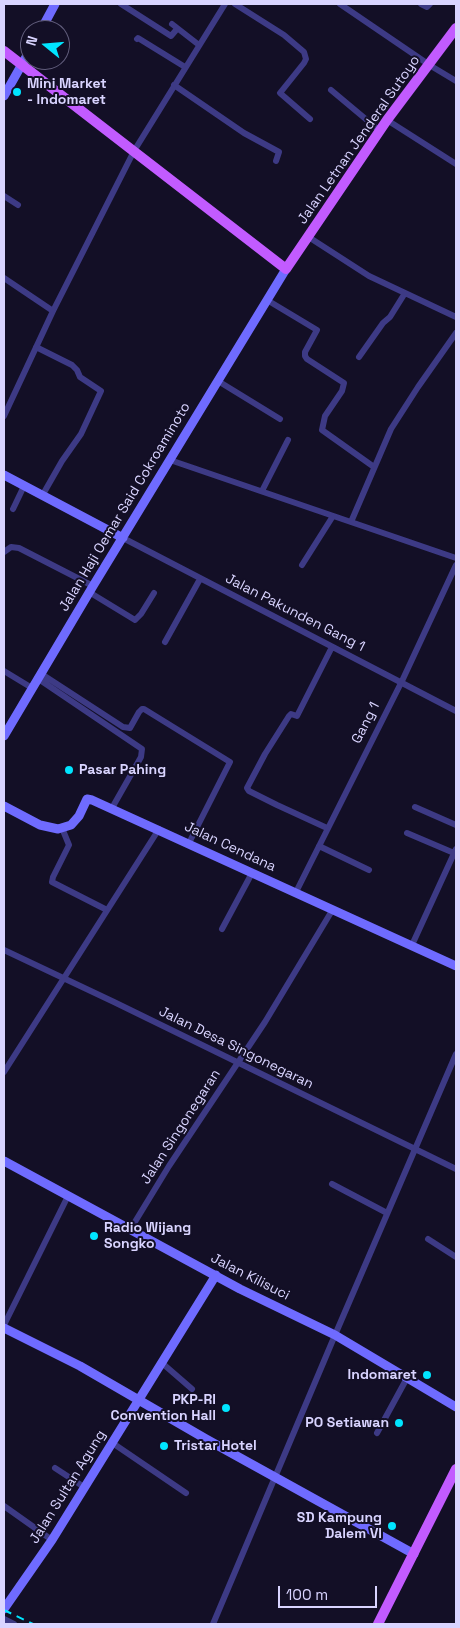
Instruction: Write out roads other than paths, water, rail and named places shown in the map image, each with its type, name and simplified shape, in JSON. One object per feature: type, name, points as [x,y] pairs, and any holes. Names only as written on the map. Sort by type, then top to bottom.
[{"type":"main road","name":"Jalan Letnan Jenderal Sutoyo","points":[[286,269],[387,120],[456,28]]},
{"type":"main road","points":[[4,52],[20,64]]},
{"type":"main road","points":[[28,70],[286,269]]},
{"type":"main road","points":[[378,1624],[456,1469]]},
{"type":"street","points":[[120,4],[171,36],[175,27],[199,45]]},
{"type":"street","points":[[4,416],[53,311],[134,151],[225,4]]},
{"type":"street","points":[[235,4],[284,35],[304,52],[306,59],[304,63],[280,93],[310,119]]},
{"type":"street","points":[[340,4],[456,81]]},
{"type":"street","points":[[421,4],[427,7],[430,4]]},
{"type":"street","points":[[46,20],[53,5]]},
{"type":"street","points":[[137,39],[185,67]]},
{"type":"street","points":[[4,96],[20,67]]},
{"type":"street","points":[[174,85],[244,133],[279,152],[276,161]]},
{"type":"street","points":[[331,90],[380,131]]},
{"type":"street","points":[[387,120],[456,164]]},
{"type":"street","points":[[4,196],[18,206]]},
{"type":"street","points":[[307,236],[362,272],[456,318]]},
{"type":"street","name":"Jalan Haji Oemar Said Cokroaminoto","points":[[4,736],[91,589],[286,269]]},
{"type":"street","points":[[4,278],[53,311]]},
{"type":"street","points":[[359,357],[383,323],[390,318],[405,293]]},
{"type":"street","points":[[269,296],[316,330],[305,356],[344,383],[342,391],[325,416],[322,430],[374,467]]},
{"type":"street","points":[[351,522],[391,429],[456,333]]},
{"type":"street","points":[[36,347],[72,365],[77,370],[80,378],[101,391],[81,434],[62,461],[42,496]]},
{"type":"street","points":[[218,381],[280,419]]},
{"type":"street","points":[[262,491],[288,440]]},
{"type":"street","points":[[170,460],[456,558]]},
{"type":"street","points":[[4,475],[123,538]]},
{"type":"street","points":[[13,509],[24,486]]},
{"type":"street","points":[[302,565],[333,516]]},
{"type":"street","name":"Jalan Pakunden Gang 1","points":[[123,538],[332,647],[402,681],[456,711]]},
{"type":"street","points":[[4,552],[11,547],[20,548],[91,589],[135,620],[154,593]]},
{"type":"street","name":"Gang 1","points":[[296,892],[402,681],[456,565]]},
{"type":"street","points":[[164,642],[200,578]]},
{"type":"street","points":[[327,828],[249,791],[247,788],[265,754],[289,716],[291,714],[297,716],[332,647]]},
{"type":"street","points":[[4,671],[32,688]]},
{"type":"street","points":[[39,676],[142,748],[142,757],[112,808]]},
{"type":"street","points":[[39,676],[123,727],[130,728],[142,709],[230,762],[190,843]]},
{"type":"street","name":"Jalan Cendana","points":[[62,828],[74,822],[87,799],[92,800],[190,843],[456,966]]},
{"type":"street","points":[[4,806],[40,825],[54,829],[62,828],[69,845],[52,881],[107,910]]},
{"type":"street","points":[[415,807],[456,825]]},
{"type":"street","points":[[4,1072],[159,829]]},
{"type":"street","points":[[407,833],[455,851],[412,945]]},
{"type":"street","points":[[319,846],[369,870]]},
{"type":"street","points":[[222,929],[252,873]]},
{"type":"street","name":"Jalan Singonegaran","points":[[130,1230],[238,1063],[333,909]]},
{"type":"street","name":"Jalan Desa Singonegaran","points":[[4,950],[456,1169]]},
{"type":"street","points":[[213,1624],[456,1054]]},
{"type":"street","name":"Jalan Kilisuci","points":[[4,1161],[216,1276],[335,1335],[456,1407]]},
{"type":"street","points":[[332,1184],[387,1213]]},
{"type":"street","points":[[68,1196],[4,1326],[80,1366],[414,1554]]},
{"type":"street","points":[[428,1239],[456,1258]]},
{"type":"street","name":"Jalan Sultan Agung","points":[[7,1601],[52,1540],[111,1442],[216,1276]]},
{"type":"street","points":[[162,1363],[192,1389]]},
{"type":"street","points":[[377,1433],[407,1378]]},
{"type":"street","points":[[111,1442],[186,1493]]},
{"type":"street","points":[[55,1468],[84,1487]]},
{"type":"street","points":[[4,1506],[52,1540]]},
{"type":"street","points":[[4,1619],[14,1624]]},
{"type":"railway","points":[[4,1610],[33,1624]]},
{"type":"place","name":"Mini Market - Indomaret","points":[[17,92]]},
{"type":"place","name":"Pasar Pahing","points":[[69,770]]},
{"type":"place","name":"Radio Wijang Songko","points":[[94,1236]]},
{"type":"place","name":"Indomaret","points":[[427,1375]]},
{"type":"place","name":"PKP-RI Convention Hall","points":[[226,1408]]},
{"type":"place","name":"PO Setiawan","points":[[399,1423]]},
{"type":"place","name":"Tristar Hotel","points":[[164,1446]]},
{"type":"place","name":"SD Kampung Dalem VI","points":[[392,1526]]}]
